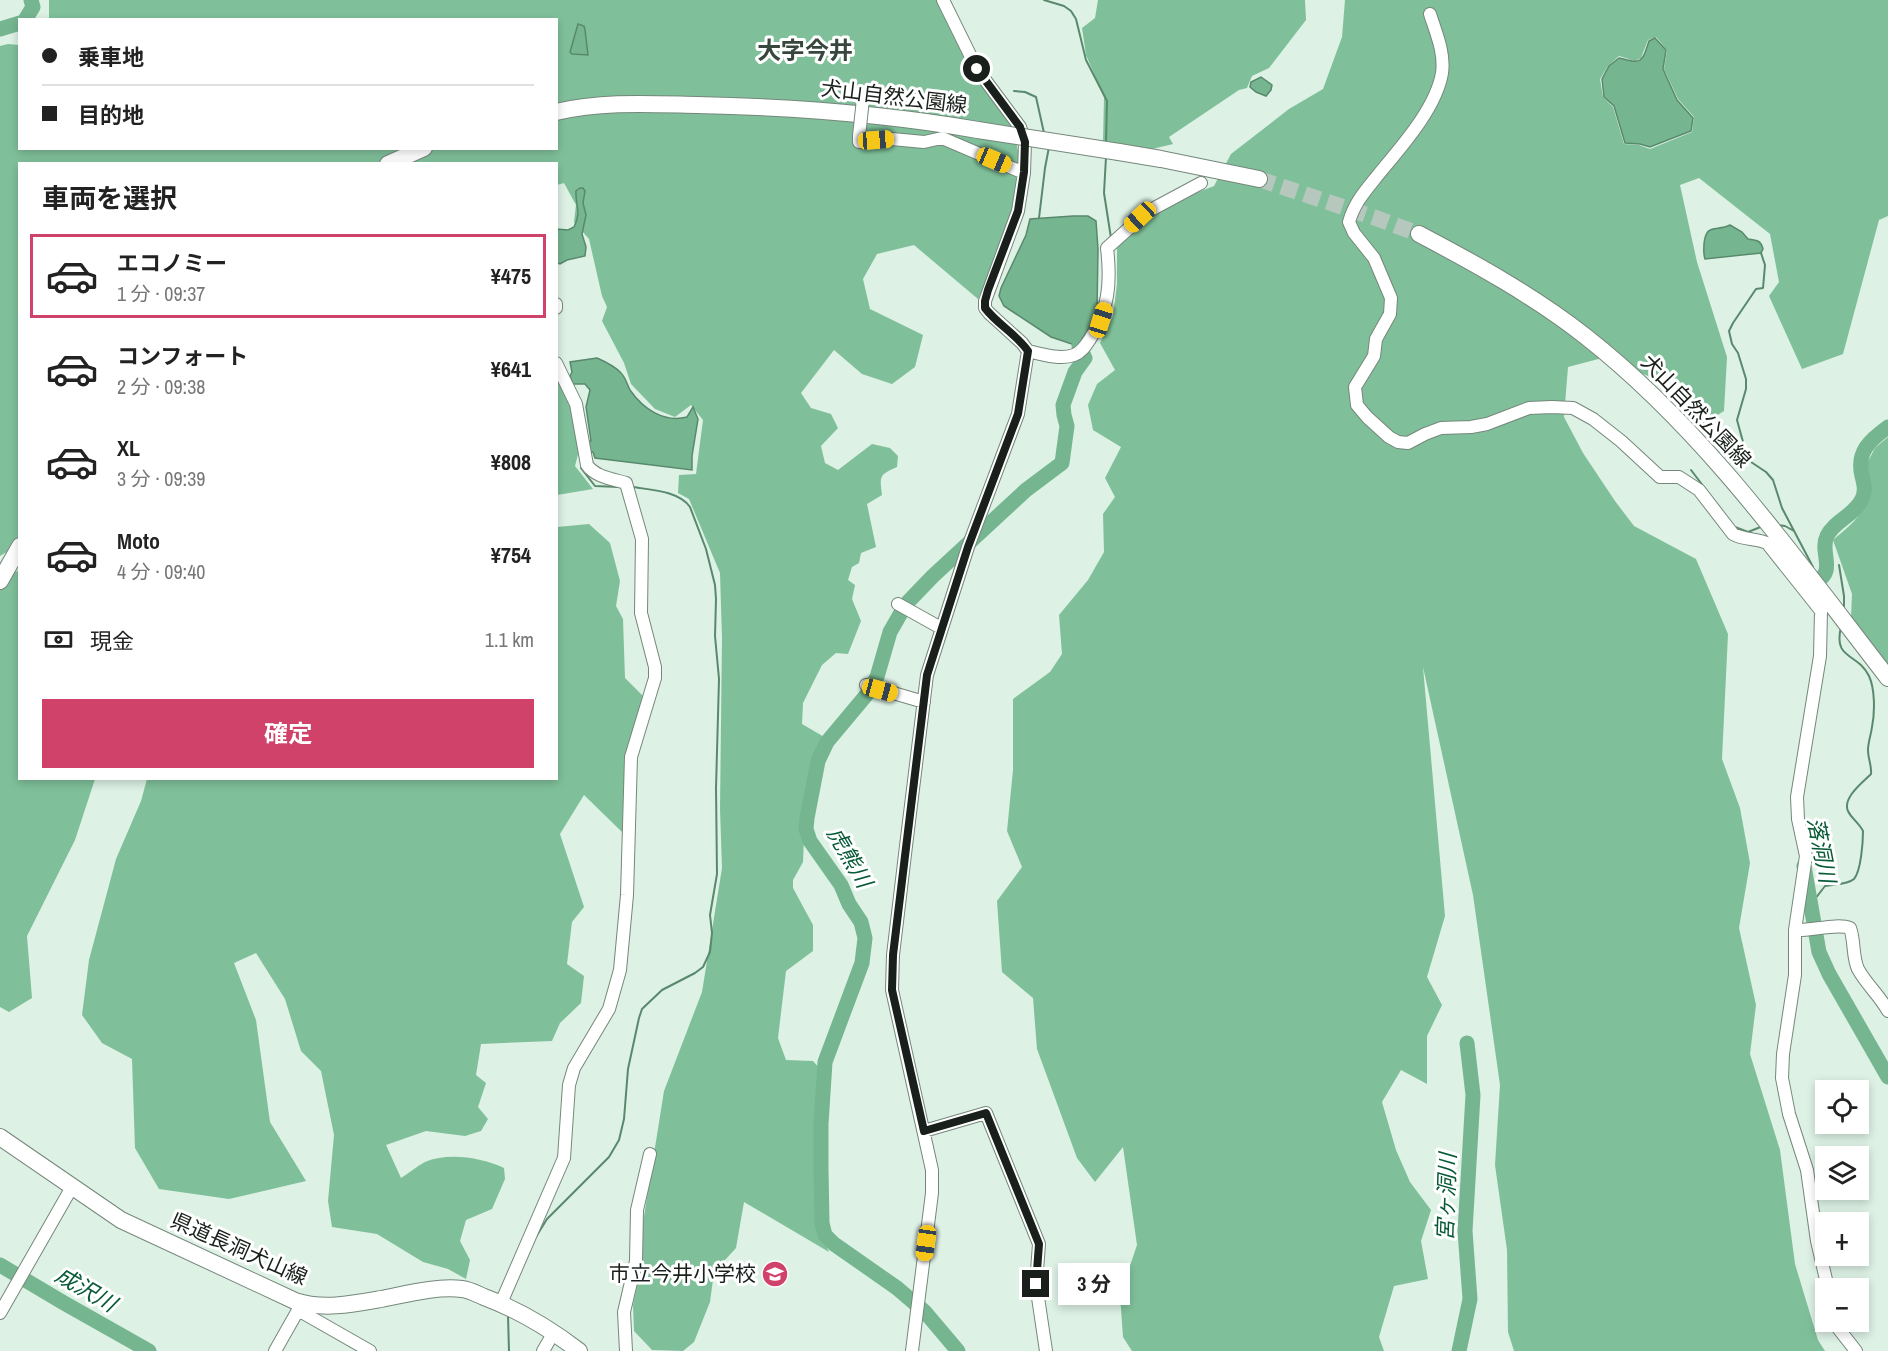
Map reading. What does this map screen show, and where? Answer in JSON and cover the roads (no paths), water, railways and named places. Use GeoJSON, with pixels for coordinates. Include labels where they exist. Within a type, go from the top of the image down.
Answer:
{"type":"FeatureCollection","features":[{"type":"Feature","properties":{"kind":"main road","name":"犬山自然公園線"},"geometry":{"type":"LineString","coordinates":[[558,112],[603,105],[645,104],[768,106],[855,114],[949,125],[1119,152],[1258,179]]}},
{"type":"Feature","properties":{"kind":"main road"},"geometry":{"type":"LineString","coordinates":[[392,162],[420,150]]}},
{"type":"Feature","properties":{"kind":"main road","name":"犬山自然公園線"},"geometry":{"type":"LineString","coordinates":[[1419,234],[1550,310],[1586,336],[1659,401],[1750,501],[1888,678]]}},
{"type":"Feature","properties":{"kind":"main road"},"geometry":{"type":"LineString","coordinates":[[0,581],[18,550]]}},
{"type":"Feature","properties":{"kind":"main road","name":"県道長洞犬山線"},"geometry":{"type":"LineString","coordinates":[[0,1137],[121,1220],[300,1307],[338,1305],[413,1293],[460,1289],[507,1305],[554,1332],[579,1351]]}},
{"type":"Feature","properties":{"kind":"street"},"geometry":{"type":"LineString","coordinates":[[942,0],[977,69],[1020,127],[1025,142],[1024,172],[1018,211],[985,301],[985,308],[1028,351],[1062,357],[1080,351],[1101,320],[1108,298],[1110,279],[1107,248],[1147,212],[1201,183]]}},
{"type":"Feature","properties":{"kind":"street"},"geometry":{"type":"LineString","coordinates":[[1430,14],[1442,57],[1442,72],[1437,90],[1420,121],[1355,203],[1349,222],[1354,233],[1374,258],[1391,298],[1390,314],[1376,339],[1374,356],[1355,387],[1357,405],[1389,437],[1398,442],[1408,443],[1441,428],[1487,424],[1529,408],[1573,408],[1593,419],[1621,441],[1660,477],[1680,477],[1699,490],[1733,534],[1740,538],[1756,538],[1767,543],[1821,611],[1820,656],[1797,797],[1798,819],[1806,856],[1795,930],[1795,975],[1783,1054],[1782,1078],[1789,1114],[1807,1170],[1817,1241],[1826,1278]]}},
{"type":"Feature","properties":{"kind":"street"},"geometry":{"type":"LineString","coordinates":[[863,99],[859,142],[892,139],[924,142],[942,138],[1024,172]]}},
{"type":"Feature","properties":{"kind":"street"},"geometry":{"type":"LineString","coordinates":[[912,1351],[932,1193],[932,1170],[892,990],[893,955],[927,675],[969,543],[1018,414],[1028,351]]}},
{"type":"Feature","properties":{"kind":"street"},"geometry":{"type":"LineString","coordinates":[[507,1305],[564,1158],[569,1085],[574,1068],[609,1009],[620,970],[627,895],[631,757],[655,678],[655,667],[641,613],[642,539],[626,483],[597,474],[587,465],[576,404],[558,367]]}},
{"type":"Feature","properties":{"kind":"street"},"geometry":{"type":"LineString","coordinates":[[904,607],[941,628]]}},
{"type":"Feature","properties":{"kind":"street"},"geometry":{"type":"LineString","coordinates":[[866,685],[924,702]]}},
{"type":"Feature","properties":{"kind":"street"},"geometry":{"type":"LineString","coordinates":[[1795,930],[1844,926],[1850,928],[1858,969],[1888,1011]]}},
{"type":"Feature","properties":{"kind":"street"},"geometry":{"type":"LineString","coordinates":[[924,1131],[986,1113],[1039,1244],[1036,1284],[1046,1351]]}},
{"type":"Feature","properties":{"kind":"street"},"geometry":{"type":"LineString","coordinates":[[626,1351],[624,1312],[636,1261],[637,1210],[650,1154]]}},
{"type":"Feature","properties":{"kind":"street"},"geometry":{"type":"LineString","coordinates":[[0,1313],[72,1187]]}},
{"type":"Feature","properties":{"kind":"street"},"geometry":{"type":"LineString","coordinates":[[275,1351],[300,1307],[370,1351]]}},
{"type":"Feature","properties":{"kind":"street"},"geometry":{"type":"LineString","coordinates":[[543,1351],[554,1332]]}},
{"type":"Feature","properties":{"kind":"street"},"geometry":{"type":"LineString","coordinates":[[1841,1332],[1856,1351]]}},
{"type":"Feature","properties":{"kind":"waterway"},"geometry":{"type":"LineString","coordinates":[[26,18],[33,7],[31,0]]}},
{"type":"Feature","properties":{"kind":"waterway"},"geometry":{"type":"LineString","coordinates":[[1044,0],[1064,6],[1076,19],[1086,60],[1107,101],[1106,142]]}},
{"type":"Feature","properties":{"kind":"waterway"},"geometry":{"type":"LineString","coordinates":[[0,29],[18,24]]}},
{"type":"Feature","properties":{"kind":"waterway"},"geometry":{"type":"LineString","coordinates":[[1014,91],[1025,92],[1036,97],[1044,133]]}},
{"type":"Feature","properties":{"kind":"waterway"},"geometry":{"type":"LineString","coordinates":[[1039,218],[1049,147]]}},
{"type":"Feature","properties":{"kind":"waterway"},"geometry":{"type":"LineString","coordinates":[[1106,157],[1104,193],[1111,238]]}},
{"type":"Feature","properties":{"kind":"waterway"},"geometry":{"type":"LineString","coordinates":[[1761,253],[1765,265],[1763,288],[1756,289],[1729,331],[1746,379],[1746,389],[1737,420],[1748,460],[1766,472],[1773,480],[1782,508],[1813,567]]}},
{"type":"Feature","properties":{"kind":"waterway","name":"虎熊川"},"geometry":{"type":"LineString","coordinates":[[958,1351],[925,1312],[897,1288],[834,1244],[825,1235],[822,1223],[821,1169],[825,1062],[862,963],[865,938],[861,922],[849,904],[841,885],[810,841],[806,829],[807,818],[818,761],[827,742],[868,693],[877,677],[890,632],[906,604],[1026,490],[1062,463],[1067,426],[1063,405],[1075,372],[1085,358],[1079,346]]}},
{"type":"Feature","properties":{"kind":"waterway"},"geometry":{"type":"LineString","coordinates":[[1085,358],[1090,349]]}},
{"type":"Feature","properties":{"kind":"waterway","name":"落洞川"},"geometry":{"type":"LineString","coordinates":[[1816,594],[1816,582],[1822,578],[1827,567],[1825,548],[1827,536],[1834,526],[1859,505],[1864,490],[1861,468],[1863,453],[1870,442],[1888,427]]}},
{"type":"Feature","properties":{"kind":"waterway"},"geometry":{"type":"LineString","coordinates":[[581,468],[595,486],[619,487]]}},
{"type":"Feature","properties":{"kind":"waterway"},"geometry":{"type":"LineString","coordinates":[[1691,470],[1707,491]]}},
{"type":"Feature","properties":{"kind":"waterway"},"geometry":{"type":"LineString","coordinates":[[534,1240],[547,1219],[609,1157],[619,1140],[624,1119],[628,1069],[642,1009],[662,990],[703,967],[710,952],[712,933],[710,915],[717,874],[716,788],[719,679],[715,636],[715,585],[706,549],[690,507],[672,494],[633,487]]}},
{"type":"Feature","properties":{"kind":"waterway"},"geometry":{"type":"LineString","coordinates":[[1777,525],[1794,531]]}},
{"type":"Feature","properties":{"kind":"waterway"},"geometry":{"type":"LineString","coordinates":[[1735,527],[1748,532],[1763,526]]}},
{"type":"Feature","properties":{"kind":"waterway"},"geometry":{"type":"LineString","coordinates":[[1839,565],[1844,610]]}},
{"type":"Feature","properties":{"kind":"waterway"},"geometry":{"type":"LineString","coordinates":[[1813,917],[1815,899],[1825,886],[1848,882],[1856,875],[1861,856],[1863,831],[1849,814],[1847,806],[1854,791],[1871,774],[1868,750],[1874,715],[1872,687],[1864,668],[1843,651],[1839,638],[1841,627]]}},
{"type":"Feature","properties":{"kind":"waterway","name":"落洞川"},"geometry":{"type":"LineString","coordinates":[[1804,866],[1819,952],[1829,974],[1888,1077]]}},
{"type":"Feature","properties":{"kind":"waterway","name":"宮ヶ洞川"},"geometry":{"type":"LineString","coordinates":[[1459,1351],[1470,1299],[1465,1231],[1473,1095],[1467,1043]]}},
{"type":"Feature","properties":{"kind":"waterway","name":"成沢川"},"geometry":{"type":"LineString","coordinates":[[0,1265],[149,1351]]}},
{"type":"Feature","properties":{"kind":"waterway"},"geometry":{"type":"LineString","coordinates":[[508,1316],[509,1351]]}},
{"type":"Feature","properties":{"kind":"tunnel"},"geometry":{"type":"LineString","coordinates":[[1259,179],[1419,234]]}},
{"type":"Feature","properties":{"kind":"place","name":"市立今井小学校"},"geometry":{"type":"Point","coordinates":[775,1274]}},
{"type":"Feature","properties":{"kind":"district","name":"大字今井"},"geometry":{"type":"Point","coordinates":[805,51]}}]}
